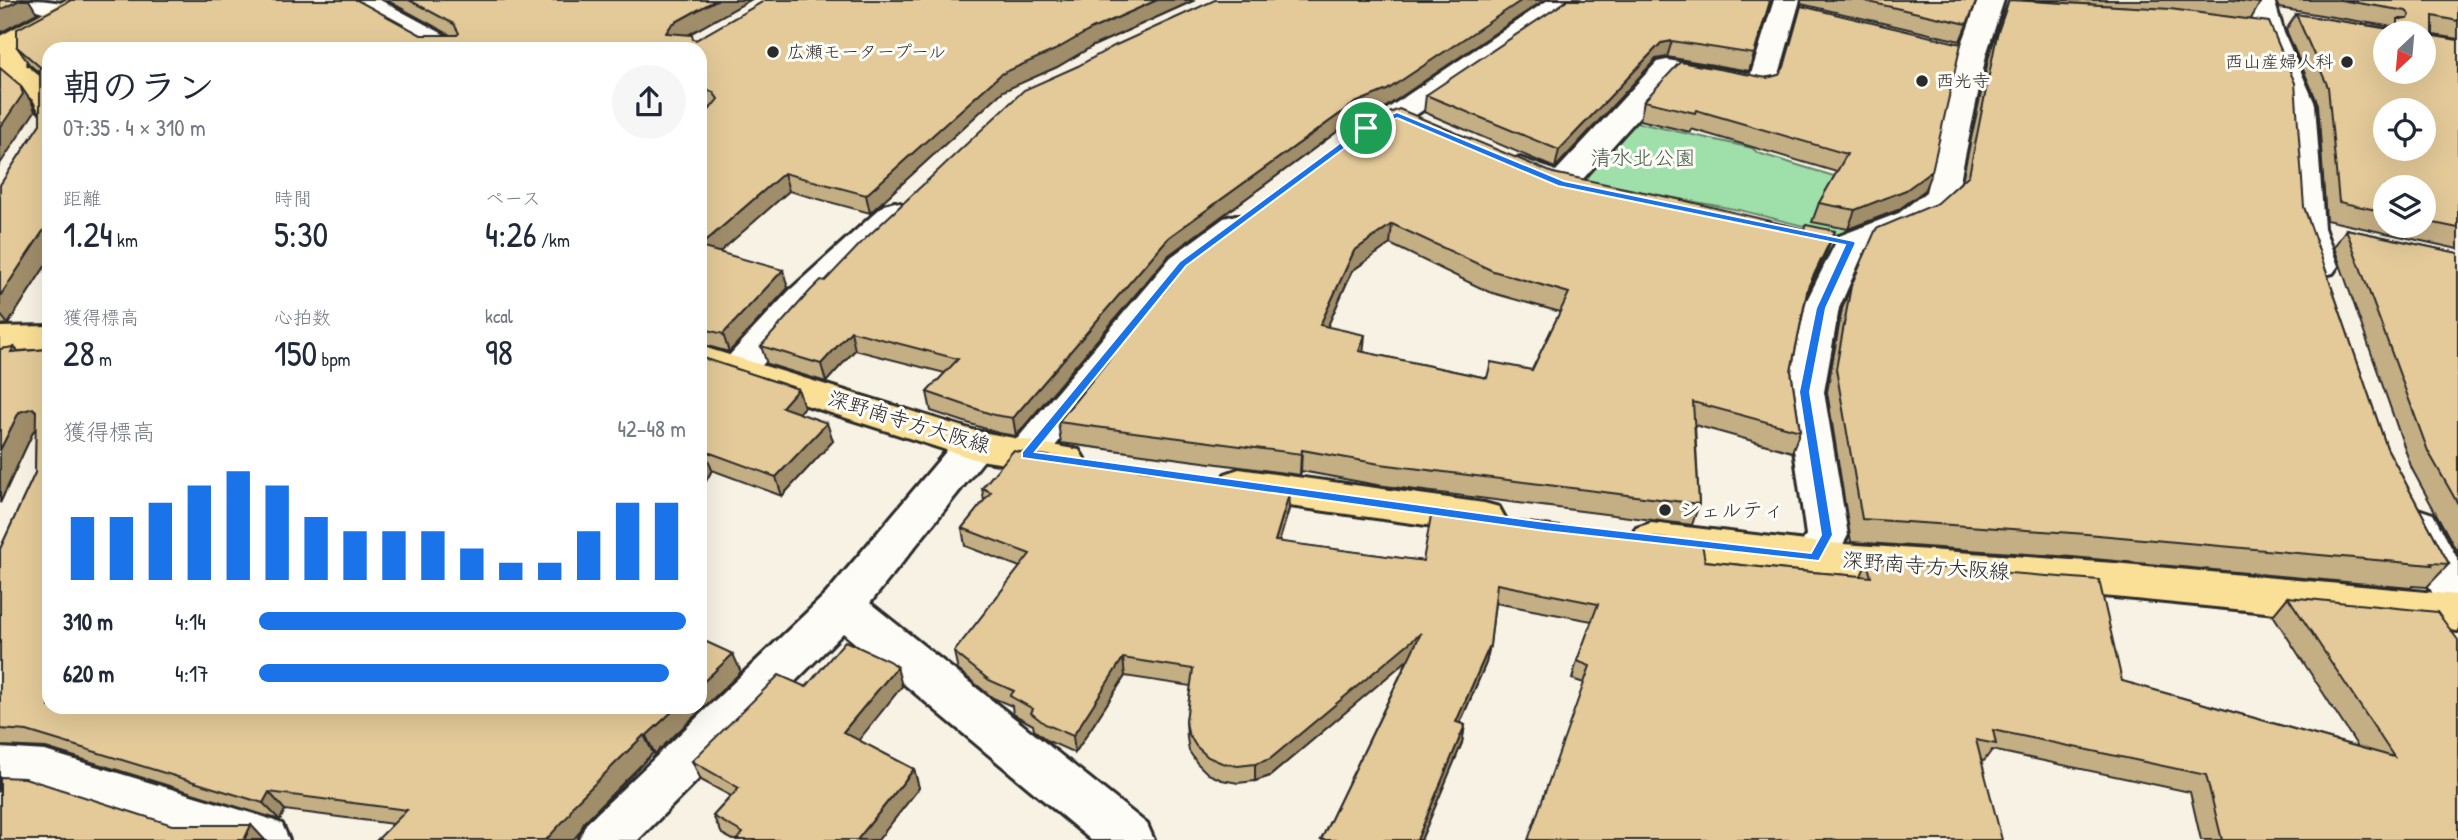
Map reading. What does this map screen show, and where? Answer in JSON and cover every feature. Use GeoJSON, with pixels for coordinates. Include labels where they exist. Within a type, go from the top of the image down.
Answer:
{"type":"FeatureCollection","features":[{"type":"Feature","properties":{"kind":"main road"},"geometry":{"type":"LineString","coordinates":[[42,93],[12,68],[5,42],[76,6]]}},
{"type":"Feature","properties":{"kind":"main road"},"geometry":{"type":"LineString","coordinates":[[0,339],[42,338]]}},
{"type":"Feature","properties":{"kind":"main road","name":"深野南寺方大阪線"},"geometry":{"type":"LineString","coordinates":[[719,363],[974,444],[1026,455],[1105,466]]}},
{"type":"Feature","properties":{"kind":"main road"},"geometry":{"type":"LineString","coordinates":[[1197,478],[1518,523]]}},
{"type":"Feature","properties":{"kind":"main road","name":"深野南寺方大阪線"},"geometry":{"type":"LineString","coordinates":[[1613,534],[1815,558],[2114,580],[2458,612]]}},
{"type":"Feature","properties":{"kind":"street"},"geometry":{"type":"LineString","coordinates":[[33,0],[76,6]]}},
{"type":"Feature","properties":{"kind":"street"},"geometry":{"type":"LineString","coordinates":[[359,0],[437,42]]}},
{"type":"Feature","properties":{"kind":"street"},"geometry":{"type":"LineString","coordinates":[[1333,153],[1370,126],[1410,120],[1566,0]]}},
{"type":"Feature","properties":{"kind":"street"},"geometry":{"type":"LineString","coordinates":[[1815,558],[1827,535],[1805,392],[1821,308],[1838,240],[1906,224],[1941,195],[1958,52],[1998,7]]}},
{"type":"Feature","properties":{"kind":"street"},"geometry":{"type":"LineString","coordinates":[[1561,184],[1667,68],[1762,85],[1786,8]]}},
{"type":"Feature","properties":{"kind":"street"},"geometry":{"type":"LineString","coordinates":[[2266,20],[2301,104],[2308,229],[2330,292]]}},
{"type":"Feature","properties":{"kind":"street"},"geometry":{"type":"LineString","coordinates":[[1498,157],[1561,184],[1601,192]]}},
{"type":"Feature","properties":{"kind":"street"},"geometry":{"type":"LineString","coordinates":[[719,363],[801,299],[914,195]]}},
{"type":"Feature","properties":{"kind":"street"},"geometry":{"type":"LineString","coordinates":[[1026,455],[1183,264],[1256,210]]}},
{"type":"Feature","properties":{"kind":"street"},"geometry":{"type":"LineString","coordinates":[[2308,229],[2349,237]]}},
{"type":"Feature","properties":{"kind":"street"},"geometry":{"type":"LineString","coordinates":[[604,840],[842,606],[974,444]]}},
{"type":"Feature","properties":{"kind":"street"},"geometry":{"type":"LineString","coordinates":[[2402,494],[2458,601]]}},
{"type":"Feature","properties":{"kind":"street"},"geometry":{"type":"LineString","coordinates":[[842,606],[1129,840]]}},
{"type":"Feature","properties":{"kind":"street"},"geometry":{"type":"LineString","coordinates":[[0,769],[45,772],[264,840]]}},
{"type":"Feature","properties":{"kind":"green space","name":"清水北公園"},"geometry":{"type":"Polygon","coordinates":[[[1630,121],[1752,148],[1758,153],[1916,201],[1900,216],[1840,235],[1739,210],[1589,182],[1583,176],[1630,121]]]}},
{"type":"Feature","properties":{"kind":"building"},"geometry":{"type":"Polygon","coordinates":[[[0,0],[20,0],[0,10],[0,0]]]}},
{"type":"Feature","properties":{"kind":"building"},"geometry":{"type":"Polygon","coordinates":[[[71,0],[357,0],[421,35],[457,35],[459,33],[454,24],[409,0],[716,0],[672,24],[666,33],[692,35],[696,40],[766,0],[1157,0],[1001,74],[866,195],[784,173],[707,240],[707,113],[718,99],[713,92],[707,91],[707,42],[42,42],[42,233],[0,296],[0,185],[40,124],[40,67],[17,47],[17,29],[71,0]]]}},
{"type":"Feature","properties":{"kind":"building"},"geometry":{"type":"Polygon","coordinates":[[[1215,0],[1522,0],[1387,90],[1355,103],[1169,237],[1013,418],[994,415],[927,392],[958,359],[851,331],[821,364],[761,346],[821,280],[825,281],[865,239],[1024,90],[1215,0]]]}},
{"type":"Feature","properties":{"kind":"building"},"geometry":{"type":"Polygon","coordinates":[[[1568,0],[1770,1],[1754,54],[1672,41],[1661,43],[1559,150],[1426,95],[1568,0]]]}},
{"type":"Feature","properties":{"kind":"building"},"geometry":{"type":"Polygon","coordinates":[[[1860,0],[1977,0],[1967,24],[1860,0]]]}},
{"type":"Feature","properties":{"kind":"building"},"geometry":{"type":"Polygon","coordinates":[[[2009,0],[2170,9],[2269,22],[2295,83],[2304,207],[2387,448],[2449,564],[2431,563],[2432,565],[2087,534],[1862,519],[1836,369],[1851,286],[1876,229],[1938,203],[1969,175],[1997,35],[2009,0]]]}},
{"type":"Feature","properties":{"kind":"building"},"geometry":{"type":"Polygon","coordinates":[[[2232,0],[2259,0],[2260,3],[2232,0]]]}},
{"type":"Feature","properties":{"kind":"building"},"geometry":{"type":"Polygon","coordinates":[[[2340,0],[2458,0],[2458,21],[2433,16],[2433,21],[2398,21],[2408,19],[2410,15],[2406,11],[2340,0]]]}},
{"type":"Feature","properties":{"kind":"building"},"geometry":{"type":"Polygon","coordinates":[[[1801,6],[1961,44],[1932,171],[1906,190],[1855,210],[1819,203],[1847,154],[1696,110],[1695,113],[1644,101],[1680,62],[1767,78],[1779,75],[1784,67],[1801,6]]]}},
{"type":"Feature","properties":{"kind":"building"},"geometry":{"type":"Polygon","coordinates":[[[2296,14],[2373,26],[2373,84],[2436,84],[2436,36],[2458,40],[2458,228],[2436,223],[2436,175],[2373,175],[2373,209],[2339,202],[2328,87],[2296,14]]]}},
{"type":"Feature","properties":{"kind":"building"},"geometry":{"type":"Polygon","coordinates":[[[0,68],[20,85],[23,94],[0,128],[0,68]]]}},
{"type":"Feature","properties":{"kind":"building"},"geometry":{"type":"Polygon","coordinates":[[[1399,109],[1553,173],[1804,229],[1806,225],[1835,231],[1808,287],[1791,371],[1800,431],[1693,402],[1699,504],[1380,464],[1302,450],[1301,454],[1058,422],[1196,252],[1380,117],[1399,109]],[[1392,224],[1354,251],[1320,325],[1365,335],[1359,351],[1487,378],[1491,362],[1532,370],[1569,293],[1493,271],[1392,224]]]}},
{"type":"Feature","properties":{"kind":"building"},"geometry":{"type":"Polygon","coordinates":[[[2346,229],[2373,235],[2373,238],[2388,238],[2458,253],[2458,504],[2428,451],[2346,229]]]}},
{"type":"Feature","properties":{"kind":"building"},"geometry":{"type":"Polygon","coordinates":[[[707,249],[783,270],[723,334],[707,330],[707,249]]]}},
{"type":"Feature","properties":{"kind":"building"},"geometry":{"type":"Polygon","coordinates":[[[14,347],[11,352],[42,350],[42,714],[670,714],[644,735],[573,805],[569,815],[546,840],[377,840],[407,810],[269,792],[263,803],[27,731],[0,729],[0,549],[35,473],[36,411],[33,408],[19,412],[0,450],[0,349],[14,347]]]}},
{"type":"Feature","properties":{"kind":"building"},"geometry":{"type":"Polygon","coordinates":[[[707,359],[798,389],[782,407],[827,423],[776,477],[707,452],[707,359]]]}},
{"type":"Feature","properties":{"kind":"building"},"geometry":{"type":"Polygon","coordinates":[[[1013,451],[1290,491],[1275,541],[1423,561],[1432,510],[1702,544],[1705,561],[1787,570],[1871,577],[1867,562],[2099,580],[2122,681],[2394,757],[2288,597],[2437,612],[2458,640],[2458,840],[2222,840],[2206,775],[1993,730],[1996,744],[1976,740],[2002,840],[1528,840],[1590,666],[1577,661],[1598,604],[1497,584],[1490,645],[1456,722],[1465,725],[1417,840],[1321,840],[1421,633],[1270,759],[1255,764],[1238,766],[1222,763],[1208,757],[1196,746],[1188,733],[1186,721],[1193,669],[1123,658],[1073,736],[1045,724],[1031,713],[1033,709],[1010,696],[1014,691],[989,680],[954,652],[1030,554],[962,528],[991,492],[982,488],[1013,451]]]}},
{"type":"Feature","properties":{"kind":"building"},"geometry":{"type":"Polygon","coordinates":[[[845,641],[897,667],[843,732],[914,769],[857,840],[737,840],[743,833],[713,816],[739,788],[692,761],[779,675],[806,687],[845,641]]]}},
{"type":"Feature","properties":{"kind":"building"},"geometry":{"type":"Polygon","coordinates":[[[707,642],[733,654],[707,678],[707,642]]]}},
{"type":"Feature","properties":{"kind":"building"},"geometry":{"type":"Polygon","coordinates":[[[0,777],[25,778],[172,825],[251,825],[244,840],[0,840],[0,777]]]}},
{"type":"Feature","properties":{"kind":"place","name":"広瀬モータープール"},"geometry":{"type":"Point","coordinates":[773,52]}},
{"type":"Feature","properties":{"kind":"place","name":"西山産婦人科"},"geometry":{"type":"Point","coordinates":[2347,62]}},
{"type":"Feature","properties":{"kind":"place","name":"西光寺"},"geometry":{"type":"Point","coordinates":[1922,81]}},
{"type":"Feature","properties":{"kind":"place","name":"シェルティ"},"geometry":{"type":"Point","coordinates":[1665,510]}},
{"type":"Feature","properties":{"kind":"route"},"geometry":{"type":"LineString","coordinates":[[1397,115],[1561,184],[1851,243],[1821,308],[1805,392],[1827,535],[1815,558],[1545,526],[1026,455],[1183,264],[1366,128],[1397,115]]}}]}
